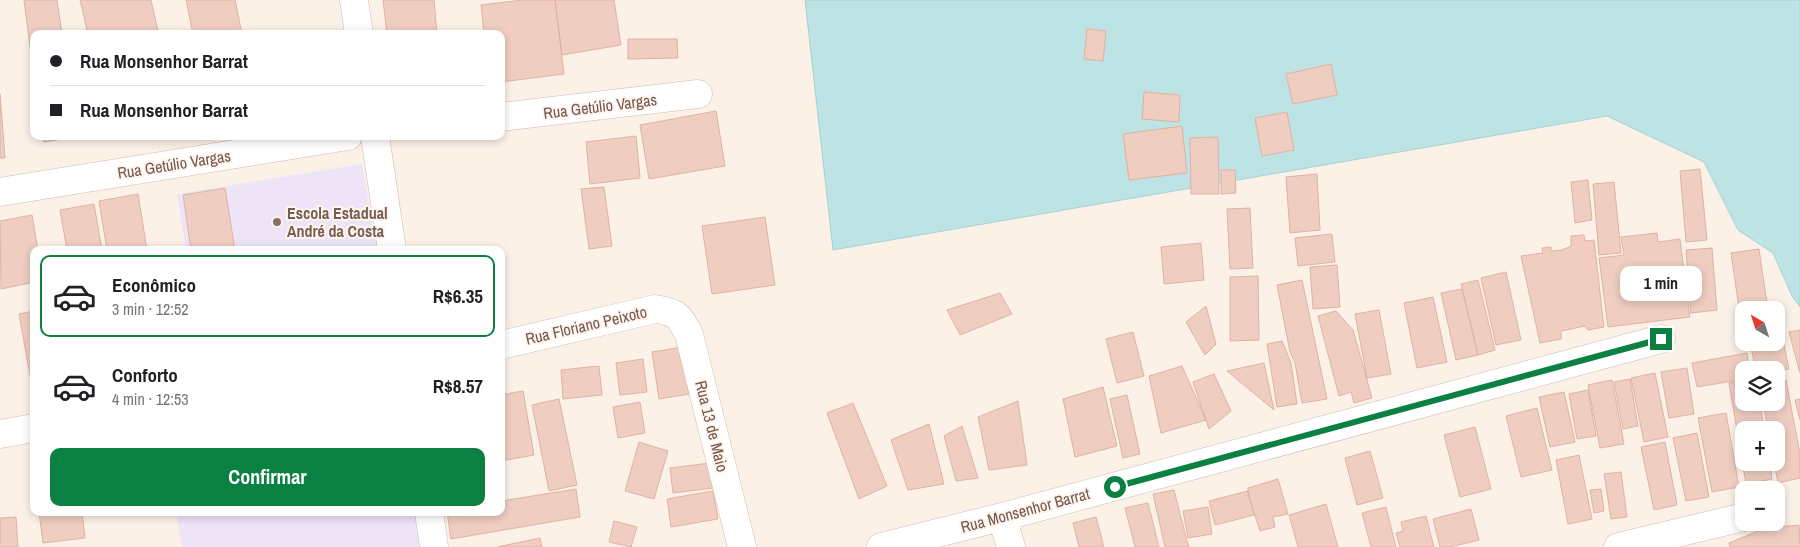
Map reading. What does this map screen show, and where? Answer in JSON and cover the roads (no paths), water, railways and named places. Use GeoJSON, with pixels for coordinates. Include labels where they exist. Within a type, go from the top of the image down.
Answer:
{"type":"FeatureCollection","features":[{"type":"Feature","properties":{"kind":"street"},"geometry":{"type":"LineString","coordinates":[[354,0],[358,30]]}},
{"type":"Feature","properties":{"kind":"street","name":"Rua Getúlio Vargas"},"geometry":{"type":"LineString","coordinates":[[505,117],[698,94]]}},
{"type":"Feature","properties":{"kind":"street","name":"Rua Getúlio Vargas"},"geometry":{"type":"LineString","coordinates":[[0,192],[323,140]]}},
{"type":"Feature","properties":{"kind":"street"},"geometry":{"type":"LineString","coordinates":[[376,140],[391,246]]}},
{"type":"Feature","properties":{"kind":"street","name":"Rua Floriano Peixoto"},"geometry":{"type":"LineString","coordinates":[[505,344],[655,309],[671,311]]}},
{"type":"Feature","properties":{"kind":"street","name":"Rua 13 de Maio"},"geometry":{"type":"LineString","coordinates":[[671,311],[681,320],[689,334],[742,547]]}},
{"type":"Feature","properties":{"kind":"street","name":"Rua Monsenhor Barrat"},"geometry":{"type":"LineString","coordinates":[[881,547],[1002,517],[1661,339]]}},
{"type":"Feature","properties":{"kind":"street"},"geometry":{"type":"LineString","coordinates":[[0,434],[30,429]]}},
{"type":"Feature","properties":{"kind":"street"},"geometry":{"type":"LineString","coordinates":[[430,516],[434,547]]}},
{"type":"Feature","properties":{"kind":"street"},"geometry":{"type":"LineString","coordinates":[[1002,517],[1011,547]]}},
{"type":"Feature","properties":{"kind":"street"},"geometry":{"type":"LineString","coordinates":[[1618,547],[1735,519]]}},
{"type":"Feature","properties":{"kind":"water"},"geometry":{"type":"Polygon","coordinates":[[[805,0],[1800,0],[1800,307],[1792,296],[1773,253],[1738,230],[1704,162],[1607,116],[833,250],[805,0]]]}},
{"type":"Feature","properties":{"kind":"place","name":"Escola Estadual André da Costa"},"geometry":{"type":"Point","coordinates":[277,222]}}]}
